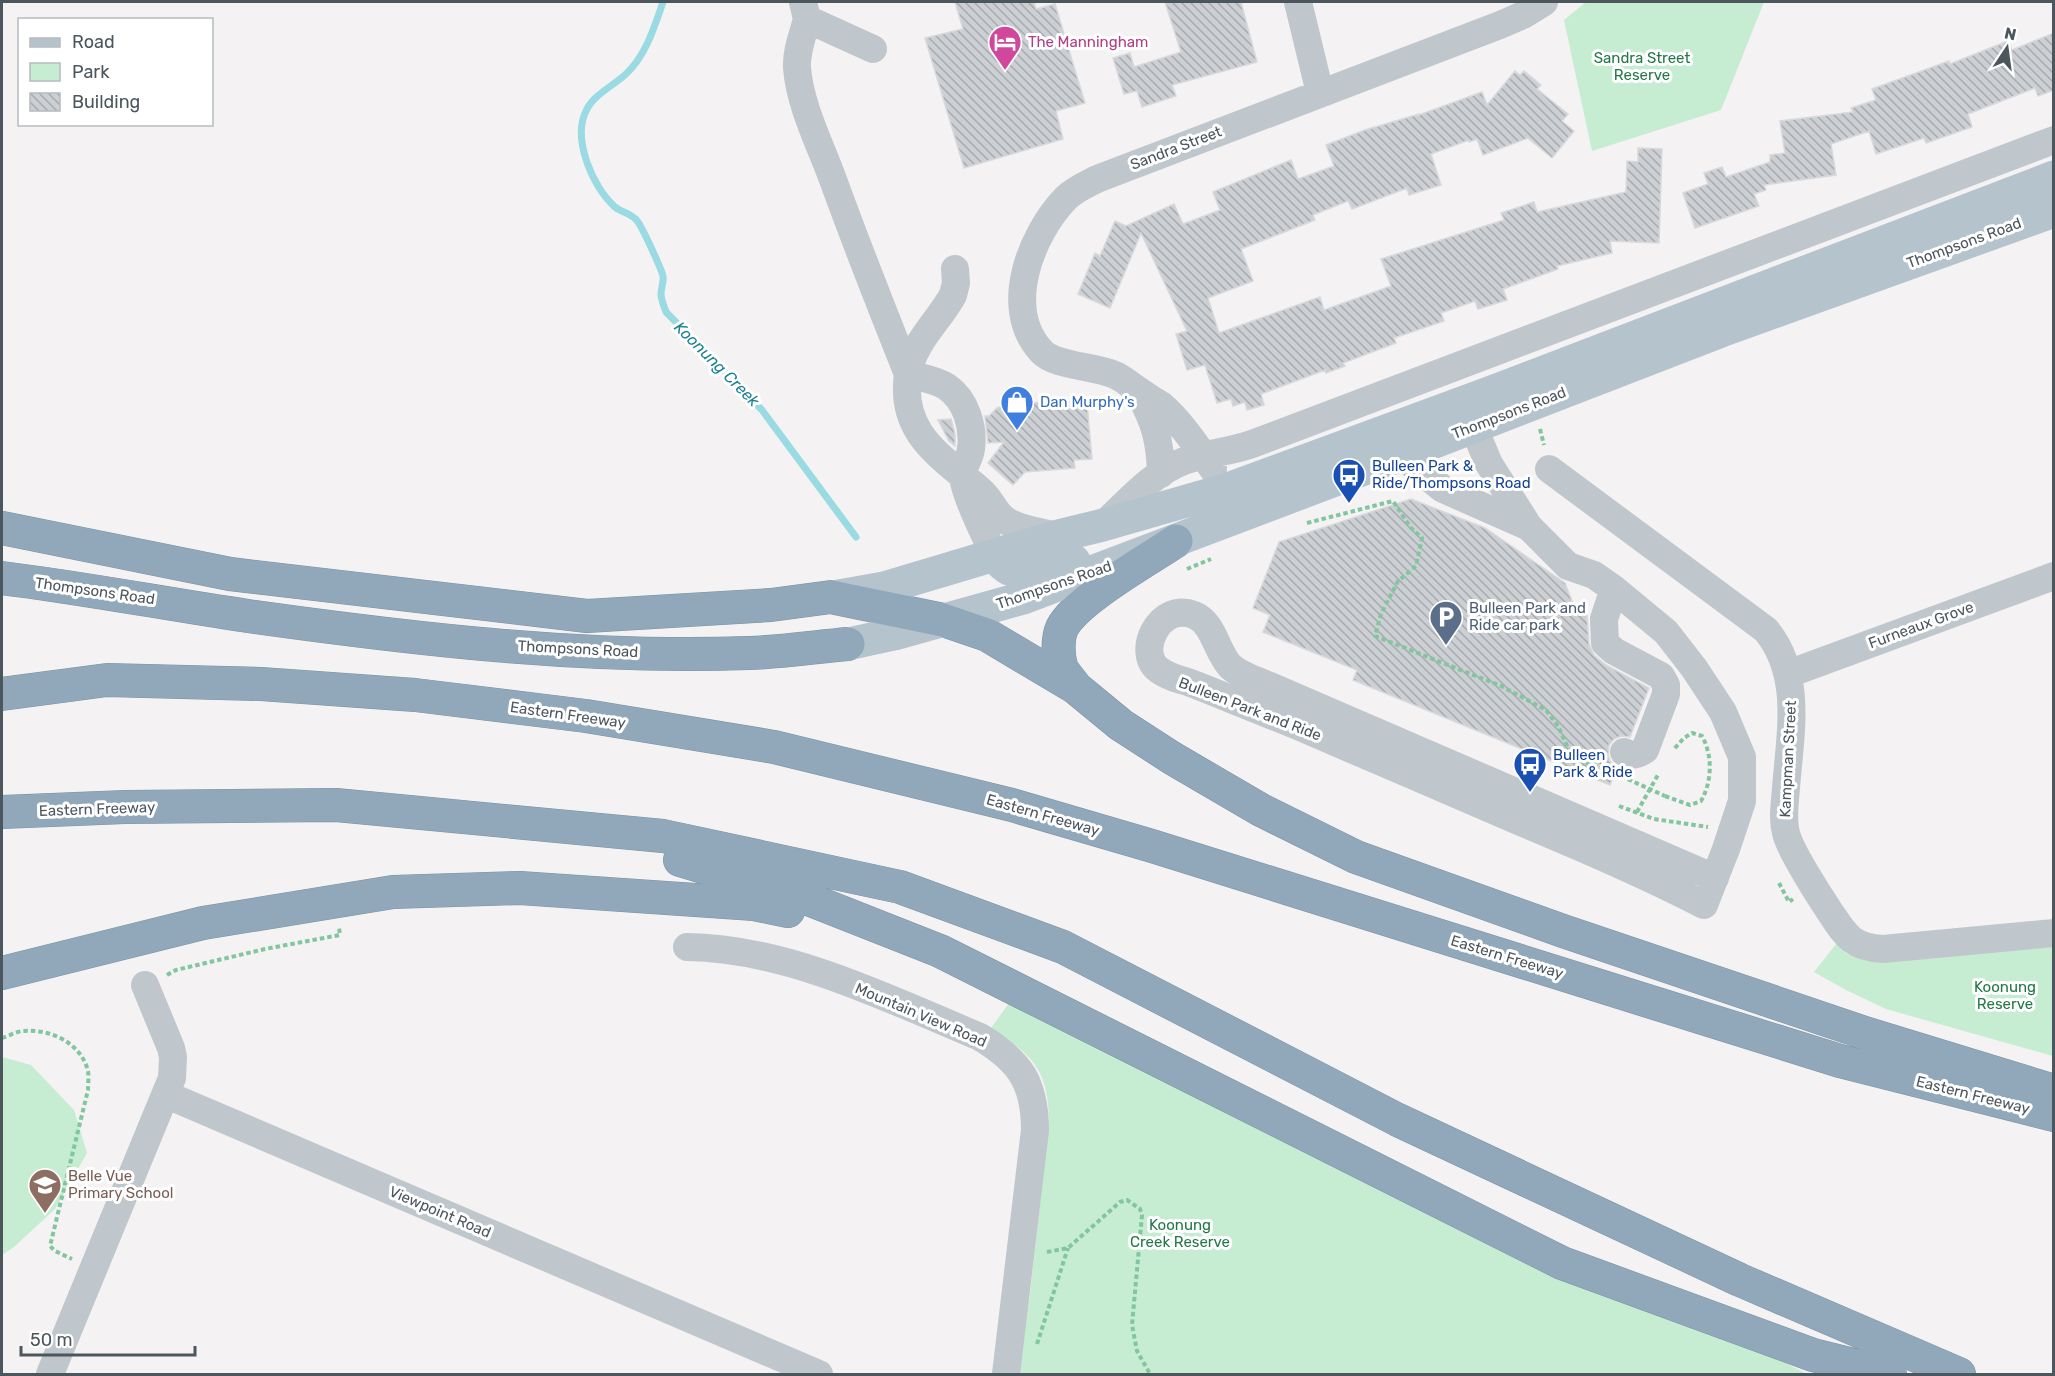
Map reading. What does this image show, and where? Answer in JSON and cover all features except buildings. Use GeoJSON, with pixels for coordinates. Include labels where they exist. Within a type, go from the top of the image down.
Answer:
{"type":"FeatureCollection","features":[{"type":"Feature","properties":{"kind":"highway","name":"Thompsons Road"},"geometry":{"type":"LineString","coordinates":[[2,528],[230,574],[587,616],[771,604],[831,597]]}},
{"type":"Feature","properties":{"kind":"highway"},"geometry":{"type":"LineString","coordinates":[[1076,688],[1062,669],[1058,648],[1062,629],[1074,613],[1092,597],[1178,556]]}},
{"type":"Feature","properties":{"kind":"highway","name":"Thompsons Road"},"geometry":{"type":"LineString","coordinates":[[2,578],[327,626],[460,642],[559,650],[672,654],[750,653],[848,644]]}},
{"type":"Feature","properties":{"kind":"highway"},"geometry":{"type":"LineString","coordinates":[[831,597],[943,620],[987,635],[1076,688],[1121,725],[1172,758],[1261,810],[1356,857],[1574,935],[1868,1034],[2054,1091]]}},
{"type":"Feature","properties":{"kind":"highway","name":"Eastern Freeway"},"geometry":{"type":"LineString","coordinates":[[2,694],[107,680],[261,684],[415,695],[563,713],[774,747],[1012,805],[1840,1060],[2054,1115]]}},
{"type":"Feature","properties":{"kind":"highway","name":"Eastern Freeway"},"geometry":{"type":"LineString","coordinates":[[336,806],[527,828],[660,854],[803,897],[929,947],[1562,1263],[1813,1355],[1890,1374]]}},
{"type":"Feature","properties":{"kind":"highway","name":"Eastern Freeway"},"geometry":{"type":"LineString","coordinates":[[2,812],[125,807],[336,806],[663,836],[900,887],[1064,947],[1408,1125],[1740,1280],[1959,1374]]}},
{"type":"Feature","properties":{"kind":"highway"},"geometry":{"type":"LineString","coordinates":[[2,974],[203,923],[393,892],[520,888],[754,904],[898,934],[929,947]]}},
{"type":"Feature","properties":{"kind":"highway"},"geometry":{"type":"LineString","coordinates":[[2,995],[203,923]]}},
{"type":"Feature","properties":{"kind":"main road","name":"Thompsons Road"},"geometry":{"type":"LineString","coordinates":[[831,597],[884,588],[1228,489],[1469,414],[2054,177]]}},
{"type":"Feature","properties":{"kind":"main road","name":"Thompsons Road"},"geometry":{"type":"LineString","coordinates":[[848,644],[894,634],[1178,556],[1401,455],[1469,414],[1534,402],[1720,331],[2054,211]]}},
{"type":"Feature","properties":{"kind":"main road"},"geometry":{"type":"LineString","coordinates":[[994,556],[1009,569],[1018,572],[1178,556]]}},
{"type":"Feature","properties":{"kind":"street"},"geometry":{"type":"LineString","coordinates":[[1298,2],[1320,93]]}},
{"type":"Feature","properties":{"kind":"street","name":"Sandra Street"},"geometry":{"type":"LineString","coordinates":[[1228,489],[1178,422],[1160,405],[1128,382],[1104,371],[1053,360],[1036,345],[1023,311],[1022,296],[1029,258],[1052,215],[1068,197],[1097,179],[1500,25],[1544,2]]}},
{"type":"Feature","properties":{"kind":"street"},"geometry":{"type":"LineString","coordinates":[[873,49],[805,10],[797,65],[799,84],[856,242],[908,374],[949,388],[963,406],[972,431],[971,451],[962,476],[994,556]]}},
{"type":"Feature","properties":{"kind":"street","name":"Thompsons Road"},"geometry":{"type":"LineString","coordinates":[[1103,525],[1161,474],[1182,462],[1252,444],[2054,140]]}},
{"type":"Feature","properties":{"kind":"street"},"geometry":{"type":"LineString","coordinates":[[955,270],[956,283],[953,294],[914,352],[908,374],[910,415],[925,442],[984,494],[1006,520],[1022,527],[1059,536]]}},
{"type":"Feature","properties":{"kind":"street"},"geometry":{"type":"LineString","coordinates":[[1138,391],[1153,420],[1160,446],[1161,474]]}},
{"type":"Feature","properties":{"kind":"street"},"geometry":{"type":"LineString","coordinates":[[1469,414],[1489,464],[1529,527],[1568,566],[1594,575],[1666,632],[1694,668],[1723,712],[1742,757],[1742,801],[1715,878]]}},
{"type":"Feature","properties":{"kind":"street"},"geometry":{"type":"LineString","coordinates":[[1401,455],[1443,489],[1529,527]]}},
{"type":"Feature","properties":{"kind":"street","name":"Kampman Street"},"geometry":{"type":"LineString","coordinates":[[1549,469],[1766,630],[1780,651],[1788,674],[1792,705],[1784,816],[1786,834],[1826,905],[1843,931],[1857,945],[1869,949],[1883,949],[2054,933]]}},
{"type":"Feature","properties":{"kind":"street","name":"Furneaux Grove"},"geometry":{"type":"LineString","coordinates":[[1788,674],[2054,576]]}},
{"type":"Feature","properties":{"kind":"street"},"geometry":{"type":"LineString","coordinates":[[1614,589],[1604,619],[1605,643],[1614,651],[1661,675],[1666,685],[1666,694],[1645,750],[1638,755],[1632,755],[1622,764]]}},
{"type":"Feature","properties":{"kind":"street","name":"Bulleen Park and Ride"},"geometry":{"type":"LineString","coordinates":[[1179,613],[1195,616],[1211,631],[1218,651],[1232,668],[1270,687],[1715,878],[1704,905],[1662,883],[1601,856],[1308,731],[1189,682],[1170,678],[1155,667],[1149,648],[1153,631],[1165,618],[1179,613]]}},
{"type":"Feature","properties":{"kind":"street","name":"Mountain View Road"},"geometry":{"type":"LineString","coordinates":[[687,947],[702,947],[772,959],[844,982],[980,1037],[994,1046],[1018,1068],[1032,1096],[1035,1130],[1006,1374]]}},
{"type":"Feature","properties":{"kind":"street"},"geometry":{"type":"LineString","coordinates":[[50,1374],[167,1095],[172,1078],[173,1057],[146,985]]}},
{"type":"Feature","properties":{"kind":"street","name":"Viewpoint Road"},"geometry":{"type":"LineString","coordinates":[[167,1095],[819,1374]]}},
{"type":"Feature","properties":{"kind":"path"},"geometry":{"type":"LineString","coordinates":[[1534,402],[1549,469]]}},
{"type":"Feature","properties":{"kind":"path"},"geometry":{"type":"LineString","coordinates":[[1296,526],[1393,501],[1411,528],[1422,538],[1416,566],[1398,581],[1381,614],[1375,636],[1501,686],[1546,710],[1568,748],[1583,762],[1622,764],[1665,795],[1690,805],[1701,801],[1708,789],[1710,765],[1707,745],[1702,736],[1692,733],[1683,738],[1672,751]]}},
{"type":"Feature","properties":{"kind":"path"},"geometry":{"type":"LineString","coordinates":[[1178,556],[1214,558]]}},
{"type":"Feature","properties":{"kind":"path"},"geometry":{"type":"LineString","coordinates":[[1662,767],[1637,812],[1663,821],[1714,828]]}},
{"type":"Feature","properties":{"kind":"path"},"geometry":{"type":"LineString","coordinates":[[146,985],[176,970],[265,949],[340,935],[338,921]]}},
{"type":"Feature","properties":{"kind":"path"},"geometry":{"type":"LineString","coordinates":[[2,1038],[22,1031],[46,1032],[65,1040],[80,1054],[88,1072],[88,1090],[50,1246],[55,1251],[94,1269]]}},
{"type":"Feature","properties":{"kind":"path"},"geometry":{"type":"LineString","coordinates":[[1035,1353],[1068,1248],[1120,1202],[1127,1200],[1140,1209],[1142,1215],[1132,1325],[1137,1351],[1150,1374]]}},
{"type":"Feature","properties":{"kind":"green space","name":"Sandra Street Reserve"},"geometry":{"type":"Polygon","coordinates":[[[1586,2],[1764,2],[1721,110],[1592,151],[1564,20],[1586,2]]]}},
{"type":"Feature","properties":{"kind":"green space","name":"Koonung Reserve"},"geometry":{"type":"Polygon","coordinates":[[[1837,943],[1846,953],[1858,958],[2053,947],[2053,1056],[1886,1009],[1846,990],[1814,972],[1837,943]]]}},
{"type":"Feature","properties":{"kind":"green space","name":"Koonung Creek Reserve"},"geometry":{"type":"Polygon","coordinates":[[[1020,988],[1503,1219],[1807,1374],[1018,1374],[1030,1294],[1049,1124],[1046,1091],[1036,1067],[1018,1047],[991,1028],[1020,988]]]}},
{"type":"Feature","properties":{"kind":"green space"},"geometry":{"type":"Polygon","coordinates":[[[2,1057],[31,1065],[74,1110],[87,1153],[55,1209],[14,1247],[2,1255],[2,1057]]]}},
{"type":"Feature","properties":{"kind":"waterway","name":"Koonung Creek"},"geometry":{"type":"LineString","coordinates":[[663,2],[649,41],[633,67],[593,100],[586,111],[582,122],[583,149],[592,176],[607,199],[615,207],[636,219],[640,226],[663,276],[661,296],[666,312],[762,410],[856,537]]}},
{"type":"Feature","properties":{"kind":"place","name":"The Manningham"},"geometry":{"type":"Point","coordinates":[1005,71]}},
{"type":"Feature","properties":{"kind":"place","name":"Dan Murphy's"},"geometry":{"type":"Point","coordinates":[1017,431]}},
{"type":"Feature","properties":{"kind":"place","name":"Bulleen Park & Ride/Thompsons Road"},"geometry":{"type":"Point","coordinates":[1349,504]}},
{"type":"Feature","properties":{"kind":"place","name":"Bulleen Park and Ride car park"},"geometry":{"type":"Point","coordinates":[1446,646]}},
{"type":"Feature","properties":{"kind":"place","name":"Bulleen Park & Ride"},"geometry":{"type":"Point","coordinates":[1530,793]}},
{"type":"Feature","properties":{"kind":"place","name":"Belle Vue Primary School"},"geometry":{"type":"Point","coordinates":[45,1214]}}]}
